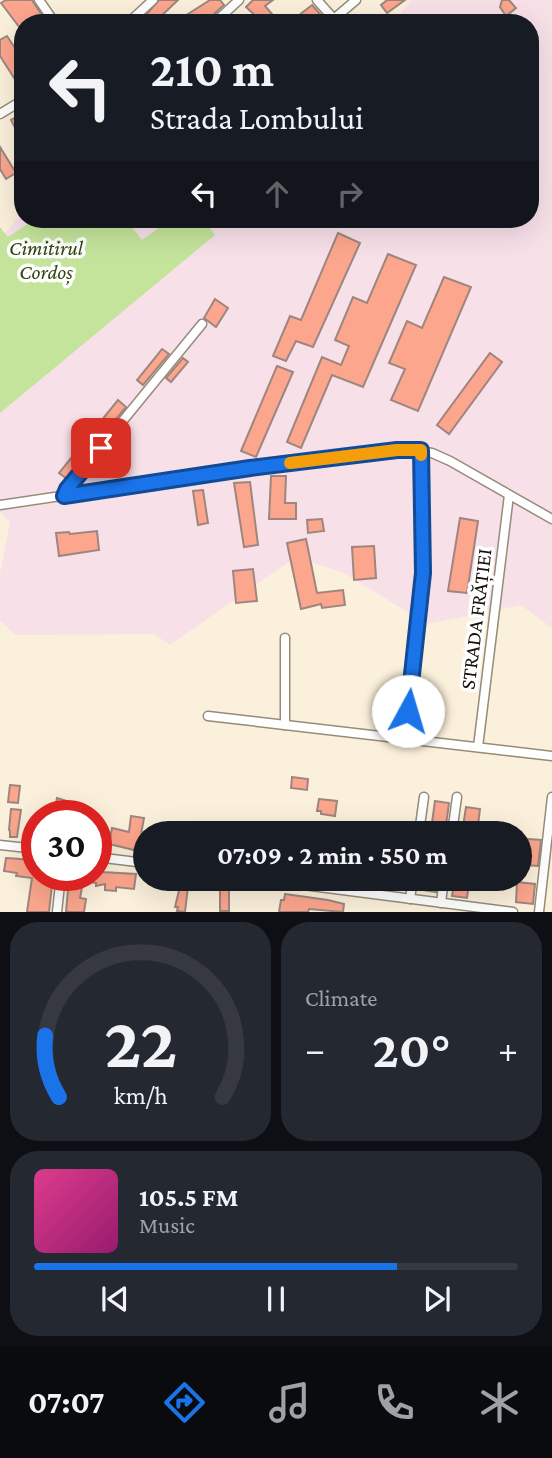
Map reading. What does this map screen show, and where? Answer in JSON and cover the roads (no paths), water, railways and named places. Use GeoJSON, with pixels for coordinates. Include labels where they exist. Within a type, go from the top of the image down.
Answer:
{"type":"FeatureCollection","features":[{"type":"Feature","properties":{"kind":"street"},"geometry":{"type":"LineString","coordinates":[[138,14],[153,0]]}},
{"type":"Feature","properties":{"kind":"street"},"geometry":{"type":"LineString","coordinates":[[224,14],[239,0]]}},
{"type":"Feature","properties":{"kind":"street"},"geometry":{"type":"LineString","coordinates":[[338,14],[356,0]]}},
{"type":"Feature","properties":{"kind":"street"},"geometry":{"type":"LineString","coordinates":[[64,496],[202,324]]}},
{"type":"Feature","properties":{"kind":"street"},"geometry":{"type":"LineString","coordinates":[[0,505],[250,468],[397,450],[421,450],[450,461],[552,519]]}},
{"type":"Feature","properties":{"kind":"street"},"geometry":{"type":"LineString","coordinates":[[405,739],[423,573],[421,450]]}},
{"type":"Feature","properties":{"kind":"street","name":"STRADA FRĂȚIEI"},"geometry":{"type":"LineString","coordinates":[[478,747],[509,495]]}},
{"type":"Feature","properties":{"kind":"street"},"geometry":{"type":"LineString","coordinates":[[285,638],[285,725]]}},
{"type":"Feature","properties":{"kind":"street"},"geometry":{"type":"LineString","coordinates":[[208,716],[552,756]]}},
{"type":"Feature","properties":{"kind":"street"},"geometry":{"type":"LineString","coordinates":[[421,821],[425,797]]}},
{"type":"Feature","properties":{"kind":"street"},"geometry":{"type":"LineString","coordinates":[[454,821],[457,797]]}},
{"type":"Feature","properties":{"kind":"street"},"geometry":{"type":"LineString","coordinates":[[539,912],[552,797]]}},
{"type":"Feature","properties":{"kind":"street"},"geometry":{"type":"LineString","coordinates":[[0,845],[21,847]]}},
{"type":"Feature","properties":{"kind":"street"},"geometry":{"type":"LineString","coordinates":[[112,859],[133,862]]}},
{"type":"Feature","properties":{"kind":"street"},"geometry":{"type":"LineString","coordinates":[[57,912],[59,891]]}},
{"type":"Feature","properties":{"kind":"street"},"geometry":{"type":"LineString","coordinates":[[349,891],[513,912]]}},
{"type":"Feature","properties":{"kind":"street"},"geometry":{"type":"LineString","coordinates":[[410,899],[411,891]]}},
{"type":"Feature","properties":{"kind":"street"},"geometry":{"type":"LineString","coordinates":[[441,903],[442,891]]}},
{"type":"Feature","properties":{"kind":"park label","name":"Cimitirul Cordoș"},"geometry":{"type":"Point","coordinates":[46,260]}}]}
